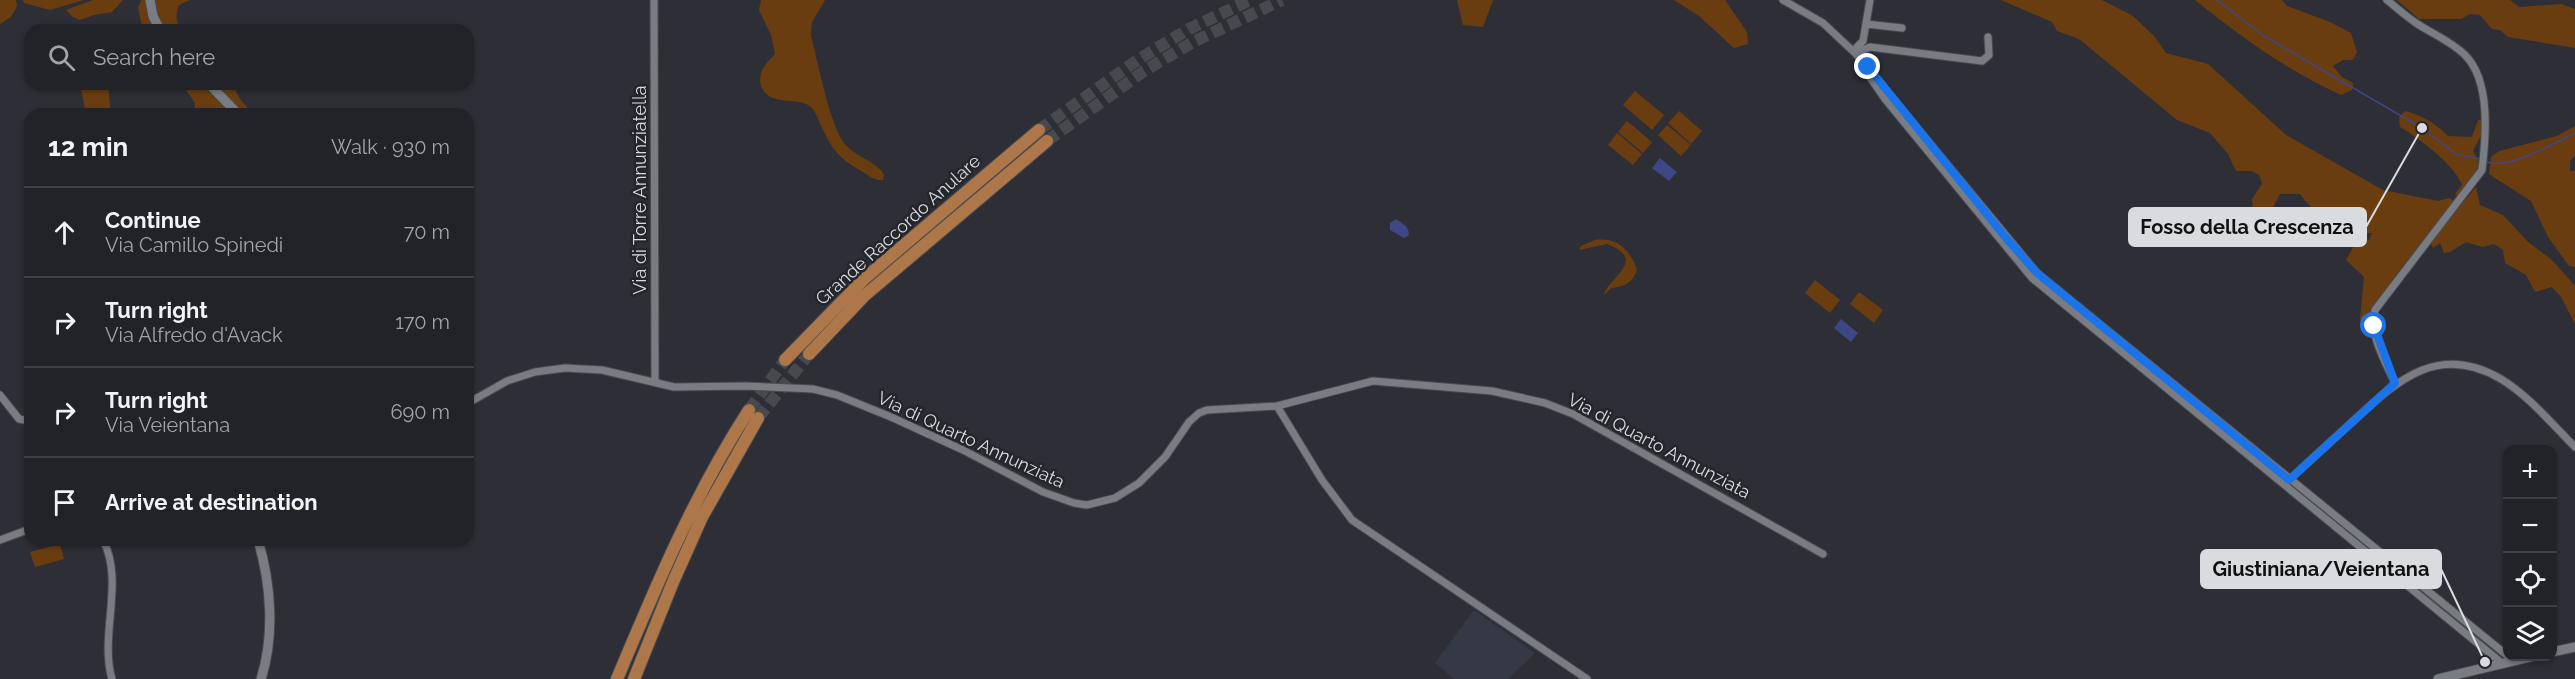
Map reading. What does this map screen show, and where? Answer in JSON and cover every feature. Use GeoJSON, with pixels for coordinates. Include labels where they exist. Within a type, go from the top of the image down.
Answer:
{"type":"FeatureCollection","features":[{"type":"Feature","properties":{"kind":"highway","name":"Grande Raccordo Anulare"},"geometry":{"type":"LineString","coordinates":[[785,360],[864,279],[1039,130]]}},
{"type":"Feature","properties":{"kind":"highway","name":"Grande Raccordo Anulare"},"geometry":{"type":"LineString","coordinates":[[809,354],[873,288],[1047,141]]}},
{"type":"Feature","properties":{"kind":"highway"},"geometry":{"type":"LineString","coordinates":[[617,679],[680,532],[718,458],[754,414],[702,517],[633,679]]}},
{"type":"Feature","properties":{"kind":"highway"},"geometry":{"type":"LineString","coordinates":[[611,679],[635,636]]}},
{"type":"Feature","properties":{"kind":"street"},"geometry":{"type":"LineString","coordinates":[[150,0],[157,24]]}},
{"type":"Feature","properties":{"kind":"street","name":"Via di Torre Annunziatella"},"geometry":{"type":"LineString","coordinates":[[654,0],[655,381]]}},
{"type":"Feature","properties":{"kind":"street"},"geometry":{"type":"LineString","coordinates":[[1783,0],[1823,23],[1854,52],[2026,262],[2074,308],[2509,663]]}},
{"type":"Feature","properties":{"kind":"street"},"geometry":{"type":"LineString","coordinates":[[1854,52],[1863,41],[1870,0]]}},
{"type":"Feature","properties":{"kind":"street"},"geometry":{"type":"LineString","coordinates":[[2386,0],[2417,24],[2458,48],[2472,63],[2482,82],[2485,148],[2482,170],[2375,310],[2376,335],[2395,383]]}},
{"type":"Feature","properties":{"kind":"street"},"geometry":{"type":"LineString","coordinates":[[1866,24],[1902,28]]}},
{"type":"Feature","properties":{"kind":"street"},"geometry":{"type":"LineString","coordinates":[[1854,52],[1870,47],[1980,61],[1986,59],[1989,53],[1988,37]]}},
{"type":"Feature","properties":{"kind":"street"},"geometry":{"type":"LineString","coordinates":[[215,90],[232,108]]}},
{"type":"Feature","properties":{"kind":"street"},"geometry":{"type":"LineString","coordinates":[[2287,481],[2395,383],[2417,371],[2436,366],[2458,366],[2489,373],[2524,397],[2575,447]]}},
{"type":"Feature","properties":{"kind":"street","name":"Via di Quarto Annunziata"},"geometry":{"type":"LineString","coordinates":[[474,400],[507,381],[551,370],[602,370],[675,387],[813,389],[837,395],[963,450],[1043,492],[1087,505],[1114,498],[1139,483],[1158,465],[1184,428],[1199,413],[1212,409],[1277,406],[1371,381],[1475,388],[1545,403],[1596,426],[1823,554]]}},
{"type":"Feature","properties":{"kind":"street"},"geometry":{"type":"LineString","coordinates":[[0,395],[19,419],[24,420]]}},
{"type":"Feature","properties":{"kind":"street"},"geometry":{"type":"LineString","coordinates":[[1277,406],[1322,480],[1352,520],[1587,679]]}},
{"type":"Feature","properties":{"kind":"street"},"geometry":{"type":"LineString","coordinates":[[0,540],[24,531]]}},
{"type":"Feature","properties":{"kind":"street"},"geometry":{"type":"LineString","coordinates":[[104,546],[110,570],[109,646],[112,679]]}},
{"type":"Feature","properties":{"kind":"street"},"geometry":{"type":"LineString","coordinates":[[259,546],[269,586],[270,614],[266,662],[261,679]]}},
{"type":"Feature","properties":{"kind":"street"},"geometry":{"type":"LineString","coordinates":[[2557,651],[2575,647]]}},
{"type":"Feature","properties":{"kind":"street"},"geometry":{"type":"LineString","coordinates":[[2439,679],[2517,661]]}},
{"type":"Feature","properties":{"kind":"shaded area"},"geometry":{"type":"Polygon","coordinates":[[[0,0],[16,0],[17,6],[11,17],[0,24],[0,0]]]}},
{"type":"Feature","properties":{"kind":"shaded area"},"geometry":{"type":"Polygon","coordinates":[[[23,0],[84,0],[50,10],[24,3],[23,0]]]}},
{"type":"Feature","properties":{"kind":"shaded area"},"geometry":{"type":"Polygon","coordinates":[[[93,0],[123,0],[112,12],[80,20],[66,10],[93,0]]]}},
{"type":"Feature","properties":{"kind":"shaded area"},"geometry":{"type":"Polygon","coordinates":[[[141,0],[148,0],[154,24],[142,24],[138,8],[141,0]]]}},
{"type":"Feature","properties":{"kind":"shaded area"},"geometry":{"type":"Polygon","coordinates":[[[153,0],[190,0],[179,5],[178,24],[159,24],[153,0]]]}},
{"type":"Feature","properties":{"kind":"shaded area"},"geometry":{"type":"Polygon","coordinates":[[[761,0],[825,0],[812,22],[811,35],[829,108],[844,143],[853,152],[880,169],[884,174],[883,180],[872,178],[839,155],[827,138],[813,109],[808,105],[773,98],[763,90],[761,75],[775,54],[771,35],[759,10],[761,0]]]}},
{"type":"Feature","properties":{"kind":"shaded area"},"geometry":{"type":"Polygon","coordinates":[[[1457,0],[1493,0],[1483,27],[1463,25],[1457,0]]]}},
{"type":"Feature","properties":{"kind":"shaded area"},"geometry":{"type":"Polygon","coordinates":[[[1674,0],[1725,0],[1747,32],[1748,44],[1734,48],[1699,16],[1674,0]]]}},
{"type":"Feature","properties":{"kind":"shaded area"},"geometry":{"type":"Polygon","coordinates":[[[2001,0],[2102,0],[2133,16],[2154,36],[2166,53],[2208,64],[2286,135],[2383,190],[2438,201],[2450,198],[2454,202],[2374,310],[2370,328],[2364,327],[2360,320],[2364,277],[2346,260],[2355,244],[2369,240],[2372,233],[2353,233],[2333,214],[2322,213],[2314,209],[2300,194],[2280,194],[2271,211],[2261,213],[2253,208],[2252,199],[2262,184],[2259,175],[2252,171],[2236,171],[2228,154],[2210,133],[2177,120],[2079,39],[2057,31],[2052,22],[2001,0]]]}},
{"type":"Feature","properties":{"kind":"shaded area"},"geometry":{"type":"Polygon","coordinates":[[[2195,0],[2282,0],[2287,6],[2330,22],[2351,33],[2357,52],[2353,60],[2343,60],[2333,66],[2342,77],[2353,83],[2352,90],[2341,95],[2321,86],[2247,40],[2195,0]]]}},
{"type":"Feature","properties":{"kind":"shaded area"},"geometry":{"type":"Polygon","coordinates":[[[2397,0],[2510,0],[2519,7],[2561,4],[2575,9],[2575,48],[2508,37],[2500,30],[2492,29],[2480,15],[2470,14],[2461,19],[2419,19],[2397,0]]]}},
{"type":"Feature","properties":{"kind":"shaded area"},"geometry":{"type":"Polygon","coordinates":[[[80,90],[109,90],[110,108],[85,108],[80,90]]]}},
{"type":"Feature","properties":{"kind":"shaded area"},"geometry":{"type":"Polygon","coordinates":[[[186,90],[206,90],[226,108],[195,108],[195,103],[186,90]]]}},
{"type":"Feature","properties":{"kind":"shaded area"},"geometry":{"type":"Polygon","coordinates":[[[214,90],[235,90],[248,108],[234,108],[214,90]]]}},
{"type":"Feature","properties":{"kind":"shaded area"},"geometry":{"type":"Polygon","coordinates":[[[1635,91],[1664,115],[1652,130],[1623,105],[1635,91]]]}},
{"type":"Feature","properties":{"kind":"shaded area"},"geometry":{"type":"Polygon","coordinates":[[[1679,111],[1702,131],[1691,144],[1668,123],[1679,111]]]}},
{"type":"Feature","properties":{"kind":"shaded area"},"geometry":{"type":"Polygon","coordinates":[[[2405,111],[2428,120],[2448,136],[2472,137],[2478,120],[2482,120],[2481,135],[2473,151],[2480,164],[2459,197],[2455,194],[2462,185],[2452,169],[2426,145],[2400,127],[2399,117],[2405,111]]]}},
{"type":"Feature","properties":{"kind":"shaded area"},"geometry":{"type":"Polygon","coordinates":[[[1627,121],[1652,142],[1643,153],[1618,132],[1627,121]]]}},
{"type":"Feature","properties":{"kind":"shaded area"},"geometry":{"type":"Polygon","coordinates":[[[1667,125],[1691,145],[1681,156],[1658,135],[1667,125]]]}},
{"type":"Feature","properties":{"kind":"shaded area"},"geometry":{"type":"Polygon","coordinates":[[[2575,126],[2575,155],[2570,161],[2570,171],[2575,171],[2575,267],[2569,266],[2548,237],[2531,201],[2489,174],[2491,157],[2499,151],[2557,136],[2575,126]]]}},
{"type":"Feature","properties":{"kind":"shaded area"},"geometry":{"type":"Polygon","coordinates":[[[1617,133],[1642,154],[1633,165],[1608,145],[1617,133]]]}},
{"type":"Feature","properties":{"kind":"shaded area"},"geometry":{"type":"Polygon","coordinates":[[[2476,187],[2480,205],[2503,215],[2527,241],[2552,260],[2575,286],[2575,324],[2561,297],[2552,287],[2535,292],[2526,275],[2505,263],[2503,250],[2494,244],[2482,247],[2466,242],[2444,253],[2440,243],[2433,248],[2430,242],[2476,187]]]}},
{"type":"Feature","properties":{"kind":"shaded area"},"geometry":{"type":"Polygon","coordinates":[[[1595,240],[1610,240],[1622,246],[1631,256],[1637,270],[1630,281],[1611,288],[1604,295],[1606,289],[1622,270],[1625,256],[1607,244],[1579,250],[1581,246],[1595,240]]]}},
{"type":"Feature","properties":{"kind":"shaded area"},"geometry":{"type":"Polygon","coordinates":[[[1815,280],[1840,300],[1830,313],[1805,293],[1815,280]]]}},
{"type":"Feature","properties":{"kind":"shaded area"},"geometry":{"type":"Polygon","coordinates":[[[1859,292],[1883,310],[1874,323],[1850,304],[1859,292]]]}},
{"type":"Feature","properties":{"kind":"shaded area"},"geometry":{"type":"Polygon","coordinates":[[[61,546],[64,559],[35,567],[30,552],[61,546]]]}},
{"type":"Feature","properties":{"kind":"shaded area"},"geometry":{"type":"Polygon","coordinates":[[[1474,610],[1535,653],[1508,679],[1454,679],[1435,663],[1474,610]]]}},
{"type":"Feature","properties":{"kind":"water"},"geometry":{"type":"Polygon","coordinates":[[[1660,158],[1677,172],[1669,181],[1652,168],[1660,158]]]}},
{"type":"Feature","properties":{"kind":"water"},"geometry":{"type":"Polygon","coordinates":[[[1396,219],[1407,227],[1409,235],[1404,238],[1390,230],[1390,223],[1396,219]]]}},
{"type":"Feature","properties":{"kind":"water"},"geometry":{"type":"Polygon","coordinates":[[[1841,319],[1858,333],[1851,342],[1834,328],[1841,319]]]}},
{"type":"Feature","properties":{"kind":"waterway"},"geometry":{"type":"LineString","coordinates":[[2217,0],[2264,36],[2422,128],[2456,154],[2480,159]]}},
{"type":"Feature","properties":{"kind":"waterway"},"geometry":{"type":"LineString","coordinates":[[2487,162],[2507,162],[2519,159],[2575,133]]}},
{"type":"Feature","properties":{"kind":"tunnel"},"geometry":{"type":"LineString","coordinates":[[1039,130],[1139,59],[1189,29],[1250,0]]}},
{"type":"Feature","properties":{"kind":"tunnel"},"geometry":{"type":"LineString","coordinates":[[1047,141],[1144,71],[1193,42],[1282,0]]}},
{"type":"Feature","properties":{"kind":"tunnel"},"geometry":{"type":"LineString","coordinates":[[758,418],[809,354]]}},
{"type":"Feature","properties":{"kind":"tunnel"},"geometry":{"type":"LineString","coordinates":[[749,410],[785,360]]}},
{"type":"Feature","properties":{"kind":"place","name":"Fosso della Crescenza"},"geometry":{"type":"Point","coordinates":[2422,128]}},
{"type":"Feature","properties":{"kind":"place","name":"Giustiniana/Veientana"},"geometry":{"type":"Point","coordinates":[2485,662]}},
{"type":"Feature","properties":{"kind":"route"},"geometry":{"type":"LineString","coordinates":[[1868,67],[2037,273],[2289,480],[2395,383],[2379,345],[2374,326]]}}]}
